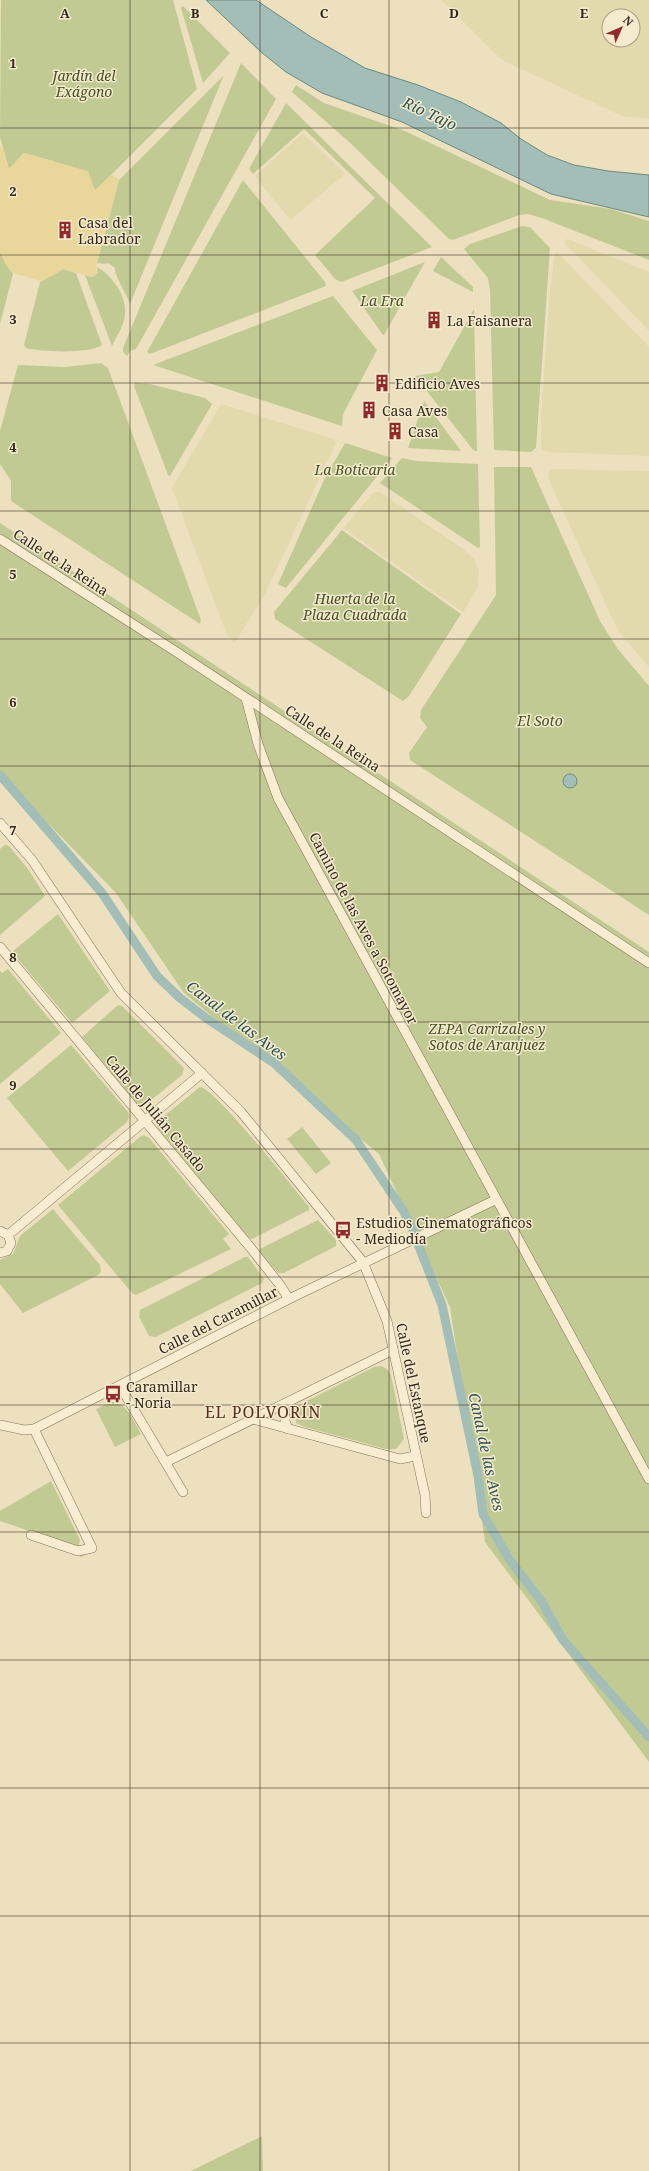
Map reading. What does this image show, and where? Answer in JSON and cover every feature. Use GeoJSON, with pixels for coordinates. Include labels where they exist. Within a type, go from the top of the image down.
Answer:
{"type":"FeatureCollection","features":[{"type":"Feature","properties":{"kind":"street","name":"Calle de la Reina"},"geometry":{"type":"LineString","coordinates":[[0,539],[246,698],[649,963]]}},
{"type":"Feature","properties":{"kind":"street","name":"Camino de las Aves a Sotomayor"},"geometry":{"type":"LineString","coordinates":[[246,698],[258,744],[278,798],[649,1479]]}},
{"type":"Feature","properties":{"kind":"street","name":"Calle del Estanque"},"geometry":{"type":"LineString","coordinates":[[0,823],[32,860],[121,993],[241,1112],[364,1262],[387,1321],[424,1495],[426,1513]]}},
{"type":"Feature","properties":{"kind":"street","name":"Calle de Julián Casado"},"geometry":{"type":"LineString","coordinates":[[0,947],[250,1247],[280,1284],[289,1299]]}},
{"type":"Feature","properties":{"kind":"street"},"geometry":{"type":"LineString","coordinates":[[0,1253],[10,1247],[10,1239],[4,1233],[202,1073]]}},
{"type":"Feature","properties":{"kind":"street","name":"Calle del Caramillar"},"geometry":{"type":"LineString","coordinates":[[34,1428],[120,1386],[289,1299],[415,1237],[496,1200]]}},
{"type":"Feature","properties":{"kind":"street"},"geometry":{"type":"LineString","coordinates":[[166,1462],[393,1350]]}},
{"type":"Feature","properties":{"kind":"street"},"geometry":{"type":"LineString","coordinates":[[120,1386],[184,1492]]}},
{"type":"Feature","properties":{"kind":"street"},"geometry":{"type":"LineString","coordinates":[[284,1404],[285,1421],[288,1429]]}},
{"type":"Feature","properties":{"kind":"street"},"geometry":{"type":"LineString","coordinates":[[252,1419],[400,1459],[415,1456]]}},
{"type":"Feature","properties":{"kind":"street"},"geometry":{"type":"LineString","coordinates":[[0,1425],[24,1430],[34,1428],[92,1548],[78,1551],[31,1535]]}},
{"type":"Feature","properties":{"kind":"shaded area"},"geometry":{"type":"Polygon","coordinates":[[[442,0],[649,0],[649,119],[622,116],[502,60],[442,0]]]}},
{"type":"Feature","properties":{"kind":"shaded area"},"geometry":{"type":"Polygon","coordinates":[[[303,133],[345,174],[290,220],[255,176],[303,133]]]}},
{"type":"Feature","properties":{"kind":"shaded area"},"geometry":{"type":"Polygon","coordinates":[[[567,239],[649,272],[649,331],[564,242],[567,239]]]}},
{"type":"Feature","properties":{"kind":"shaded area"},"geometry":{"type":"Polygon","coordinates":[[[557,252],[649,347],[649,456],[548,452],[541,449],[541,416],[550,290],[554,257],[557,252]]]}},
{"type":"Feature","properties":{"kind":"shaded area","name":"La Boticaria"},"geometry":{"type":"Polygon","coordinates":[[[221,404],[334,439],[336,443],[263,598],[235,642],[227,635],[172,488],[221,404]]]}},
{"type":"Feature","properties":{"kind":"shaded area"},"geometry":{"type":"Polygon","coordinates":[[[549,470],[649,471],[649,667],[620,633],[612,618],[548,478],[549,470]]]}},
{"type":"Feature","properties":{"kind":"shaded area","name":"Huerta de la Plaza Cuadrada"},"geometry":{"type":"Polygon","coordinates":[[[374,492],[380,492],[463,549],[474,559],[479,571],[478,587],[463,612],[343,528],[374,492]]]}},
{"type":"Feature","properties":{"kind":"green space","name":"Jardín del Exágono"},"geometry":{"type":"Polygon","coordinates":[[[1,0],[173,0],[197,89],[95,191],[53,161],[24,153],[9,169],[0,137],[1,0]]]}},
{"type":"Feature","properties":{"kind":"green space"},"geometry":{"type":"Polygon","coordinates":[[[183,6],[230,53],[203,83],[181,8],[183,6]]]}},
{"type":"Feature","properties":{"kind":"green space"},"geometry":{"type":"Polygon","coordinates":[[[241,63],[276,99],[136,349],[130,351],[127,356],[123,352],[123,348],[241,63]]]}},
{"type":"Feature","properties":{"kind":"green space"},"geometry":{"type":"Polygon","coordinates":[[[223,76],[130,304],[116,275],[115,268],[108,263],[97,263],[119,180],[223,76]]]}},
{"type":"Feature","properties":{"kind":"green space"},"geometry":{"type":"Polygon","coordinates":[[[296,85],[324,103],[405,131],[550,200],[611,209],[649,221],[649,260],[542,218],[528,214],[519,215],[453,240],[449,239],[347,140],[292,92],[296,85]]]}},
{"type":"Feature","properties":{"kind":"green space"},"geometry":{"type":"Polygon","coordinates":[[[286,103],[432,247],[341,282],[335,279],[315,255],[375,198],[304,129],[253,174],[249,169],[286,103]]]}},
{"type":"Feature","properties":{"kind":"green space"},"geometry":{"type":"Polygon","coordinates":[[[243,180],[325,282],[326,286],[150,354],[147,352],[243,180]]]}},
{"type":"Feature","properties":{"kind":"green space"},"geometry":{"type":"Polygon","coordinates":[[[522,226],[530,227],[550,248],[536,448],[531,452],[494,450],[490,290],[488,278],[464,249],[470,244],[522,226]]]}},
{"type":"Feature","properties":{"kind":"green space"},"geometry":{"type":"Polygon","coordinates":[[[0,252],[5,263],[13,274],[0,324],[0,252]]]}},
{"type":"Feature","properties":{"kind":"green space"},"geometry":{"type":"Polygon","coordinates":[[[441,257],[473,287],[473,292],[433,271],[441,257]]]}},
{"type":"Feature","properties":{"kind":"green space","name":"La Era"},"geometry":{"type":"Polygon","coordinates":[[[425,262],[384,335],[383,335],[352,291],[425,262]]]}},
{"type":"Feature","properties":{"kind":"green space"},"geometry":{"type":"Polygon","coordinates":[[[97,267],[108,275],[113,281],[124,300],[124,322],[112,346],[85,275],[93,277],[98,273],[97,267]]]}},
{"type":"Feature","properties":{"kind":"green space"},"geometry":{"type":"Polygon","coordinates":[[[63,269],[76,273],[102,345],[96,348],[77,351],[53,351],[26,348],[24,345],[40,282],[63,269]]]}},
{"type":"Feature","properties":{"kind":"green space"},"geometry":{"type":"Polygon","coordinates":[[[333,296],[377,350],[343,414],[342,426],[153,365],[333,296]]]}},
{"type":"Feature","properties":{"kind":"green space"},"geometry":{"type":"Polygon","coordinates":[[[474,309],[477,451],[474,451],[415,376],[439,372],[474,309]]]}},
{"type":"Feature","properties":{"kind":"green space"},"geometry":{"type":"Polygon","coordinates":[[[101,363],[108,368],[201,620],[200,624],[11,501],[11,481],[0,464],[0,431],[18,365],[65,367],[101,363]]]}},
{"type":"Feature","properties":{"kind":"green space"},"geometry":{"type":"Polygon","coordinates":[[[135,383],[150,384],[205,398],[212,404],[170,476],[168,475],[134,386],[135,383]]]}},
{"type":"Feature","properties":{"kind":"green space"},"geometry":{"type":"Polygon","coordinates":[[[424,401],[461,451],[408,448],[424,401]]]}},
{"type":"Feature","properties":{"kind":"green space","name":"La Boticaria"},"geometry":{"type":"Polygon","coordinates":[[[345,443],[392,458],[286,588],[278,584],[324,480],[345,443]]]}},
{"type":"Feature","properties":{"kind":"green space"},"geometry":{"type":"Polygon","coordinates":[[[402,458],[416,461],[478,464],[480,547],[478,548],[380,483],[402,458]]]}},
{"type":"Feature","properties":{"kind":"green space","name":"El Soto"},"geometry":{"type":"Polygon","coordinates":[[[494,467],[531,467],[600,621],[617,648],[649,686],[649,915],[410,760],[409,753],[427,727],[420,718],[421,710],[496,595],[494,467]]]}},
{"type":"Feature","properties":{"kind":"green space","name":"ZEPA Carrizales y Sotos de Aranjuez"},"geometry":{"type":"Polygon","coordinates":[[[0,523],[649,952],[649,1762],[485,1542],[450,1307],[379,1154],[184,993],[116,893],[0,774],[0,523]]]}},
{"type":"Feature","properties":{"kind":"green space","name":"Huerta de la Plaza Cuadrada"},"geometry":{"type":"Polygon","coordinates":[[[342,530],[461,614],[409,696],[403,701],[275,619],[274,612],[342,530]]]}},
{"type":"Feature","properties":{"kind":"green space"},"geometry":{"type":"Polygon","coordinates":[[[5,845],[9,846],[28,869],[45,896],[0,935],[0,849],[5,845]]]}},
{"type":"Feature","properties":{"kind":"green space"},"geometry":{"type":"Polygon","coordinates":[[[58,914],[110,991],[72,1023],[12,952],[58,914]]]}},
{"type":"Feature","properties":{"kind":"green space"},"geometry":{"type":"Polygon","coordinates":[[[8,969],[61,1033],[0,1084],[0,971],[2,973],[8,969]]]}},
{"type":"Feature","properties":{"kind":"green space"},"geometry":{"type":"Polygon","coordinates":[[[118,1005],[122,1006],[184,1068],[182,1075],[144,1106],[137,1104],[82,1037],[118,1005]]]}},
{"type":"Feature","properties":{"kind":"green space"},"geometry":{"type":"Polygon","coordinates":[[[71,1045],[128,1112],[129,1117],[127,1122],[68,1171],[7,1098],[71,1045]]]}},
{"type":"Feature","properties":{"kind":"green space"},"geometry":{"type":"Polygon","coordinates":[[[200,1087],[208,1091],[237,1120],[309,1207],[309,1210],[252,1239],[248,1238],[157,1127],[159,1120],[200,1087]]]}},
{"type":"Feature","properties":{"kind":"green space"},"geometry":{"type":"Polygon","coordinates":[[[302,1127],[331,1163],[316,1174],[287,1139],[302,1127]]]}},
{"type":"Feature","properties":{"kind":"green space"},"geometry":{"type":"Polygon","coordinates":[[[144,1135],[149,1138],[229,1234],[223,1239],[231,1249],[136,1295],[132,1293],[58,1205],[144,1135]]]}},
{"type":"Feature","properties":{"kind":"green space"},"geometry":{"type":"Polygon","coordinates":[[[53,1209],[100,1265],[101,1272],[98,1275],[23,1313],[0,1284],[0,1260],[13,1254],[20,1236],[53,1209]]]}},
{"type":"Feature","properties":{"kind":"green space"},"geometry":{"type":"Polygon","coordinates":[[[318,1220],[336,1240],[336,1246],[284,1273],[278,1273],[260,1253],[260,1249],[318,1220]]]}},
{"type":"Feature","properties":{"kind":"green space"},"geometry":{"type":"Polygon","coordinates":[[[245,1257],[248,1257],[264,1279],[262,1283],[156,1337],[149,1336],[139,1317],[140,1310],[245,1257]]]}},
{"type":"Feature","properties":{"kind":"green space"},"geometry":{"type":"Polygon","coordinates":[[[381,1366],[387,1369],[391,1375],[404,1439],[396,1449],[386,1449],[305,1427],[296,1423],[294,1411],[301,1404],[374,1367],[381,1366]]]}},
{"type":"Feature","properties":{"kind":"green space"},"geometry":{"type":"Polygon","coordinates":[[[111,1402],[117,1403],[126,1409],[133,1418],[141,1434],[115,1447],[96,1409],[111,1402]]]}},
{"type":"Feature","properties":{"kind":"green space"},"geometry":{"type":"Polygon","coordinates":[[[51,1481],[80,1540],[79,1545],[85,1555],[81,1557],[27,1536],[29,1531],[0,1521],[0,1511],[51,1481]]]}},
{"type":"Feature","properties":{"kind":"green space"},"geometry":{"type":"Polygon","coordinates":[[[262,2136],[263,2171],[191,2171],[262,2136]]]}},
{"type":"Feature","properties":{"kind":"sand"},"geometry":{"type":"Polygon","coordinates":[[[0,147],[3,147],[9,169],[24,153],[88,171],[95,190],[112,174],[119,180],[97,263],[96,268],[98,272],[93,277],[63,269],[40,281],[13,273],[5,263],[0,252],[0,147]]]}},
{"type":"Feature","properties":{"kind":"water","name":"Río Tajo"},"geometry":{"type":"Polygon","coordinates":[[[206,0],[256,0],[311,37],[365,68],[418,85],[461,102],[501,123],[521,139],[547,155],[574,165],[608,171],[649,175],[649,217],[551,194],[402,122],[322,93],[286,72],[261,52],[206,0]]]}},
{"type":"Feature","properties":{"kind":"water"},"geometry":{"type":"Polygon","coordinates":[[[570,774],[575,776],[577,781],[575,786],[570,788],[565,786],[563,781],[565,776],[570,774]]]}},
{"type":"Feature","properties":{"kind":"waterway","name":"Canal de las Aves"},"geometry":{"type":"LineString","coordinates":[[0,775],[102,893],[157,976],[180,998],[206,1018],[274,1063],[356,1140],[404,1212],[413,1230]]}},
{"type":"Feature","properties":{"kind":"waterway","name":"Canal de las Aves"},"geometry":{"type":"LineString","coordinates":[[418,1244],[442,1305],[478,1476],[483,1514],[509,1559],[542,1602],[563,1640],[649,1737]]}},
{"type":"Feature","properties":{"kind":"place","name":"Casa del Labrador"},"geometry":{"type":"Point","coordinates":[65,230]}},
{"type":"Feature","properties":{"kind":"place","name":"La Faisanera"},"geometry":{"type":"Point","coordinates":[434,320]}},
{"type":"Feature","properties":{"kind":"place","name":"Edificio Aves"},"geometry":{"type":"Point","coordinates":[382,383]}},
{"type":"Feature","properties":{"kind":"place","name":"Casa Aves"},"geometry":{"type":"Point","coordinates":[369,410]}},
{"type":"Feature","properties":{"kind":"place","name":"Casa"},"geometry":{"type":"Point","coordinates":[395,431]}},
{"type":"Feature","properties":{"kind":"place","name":"Estudios Cinematográficos - Mediodía"},"geometry":{"type":"Point","coordinates":[343,1230]}},
{"type":"Feature","properties":{"kind":"place","name":"Caramillar - Noria"},"geometry":{"type":"Point","coordinates":[113,1394]}},
{"type":"Feature","properties":{"kind":"district","name":"EL POLVORÍN"},"geometry":{"type":"Point","coordinates":[263,1412]}}]}
